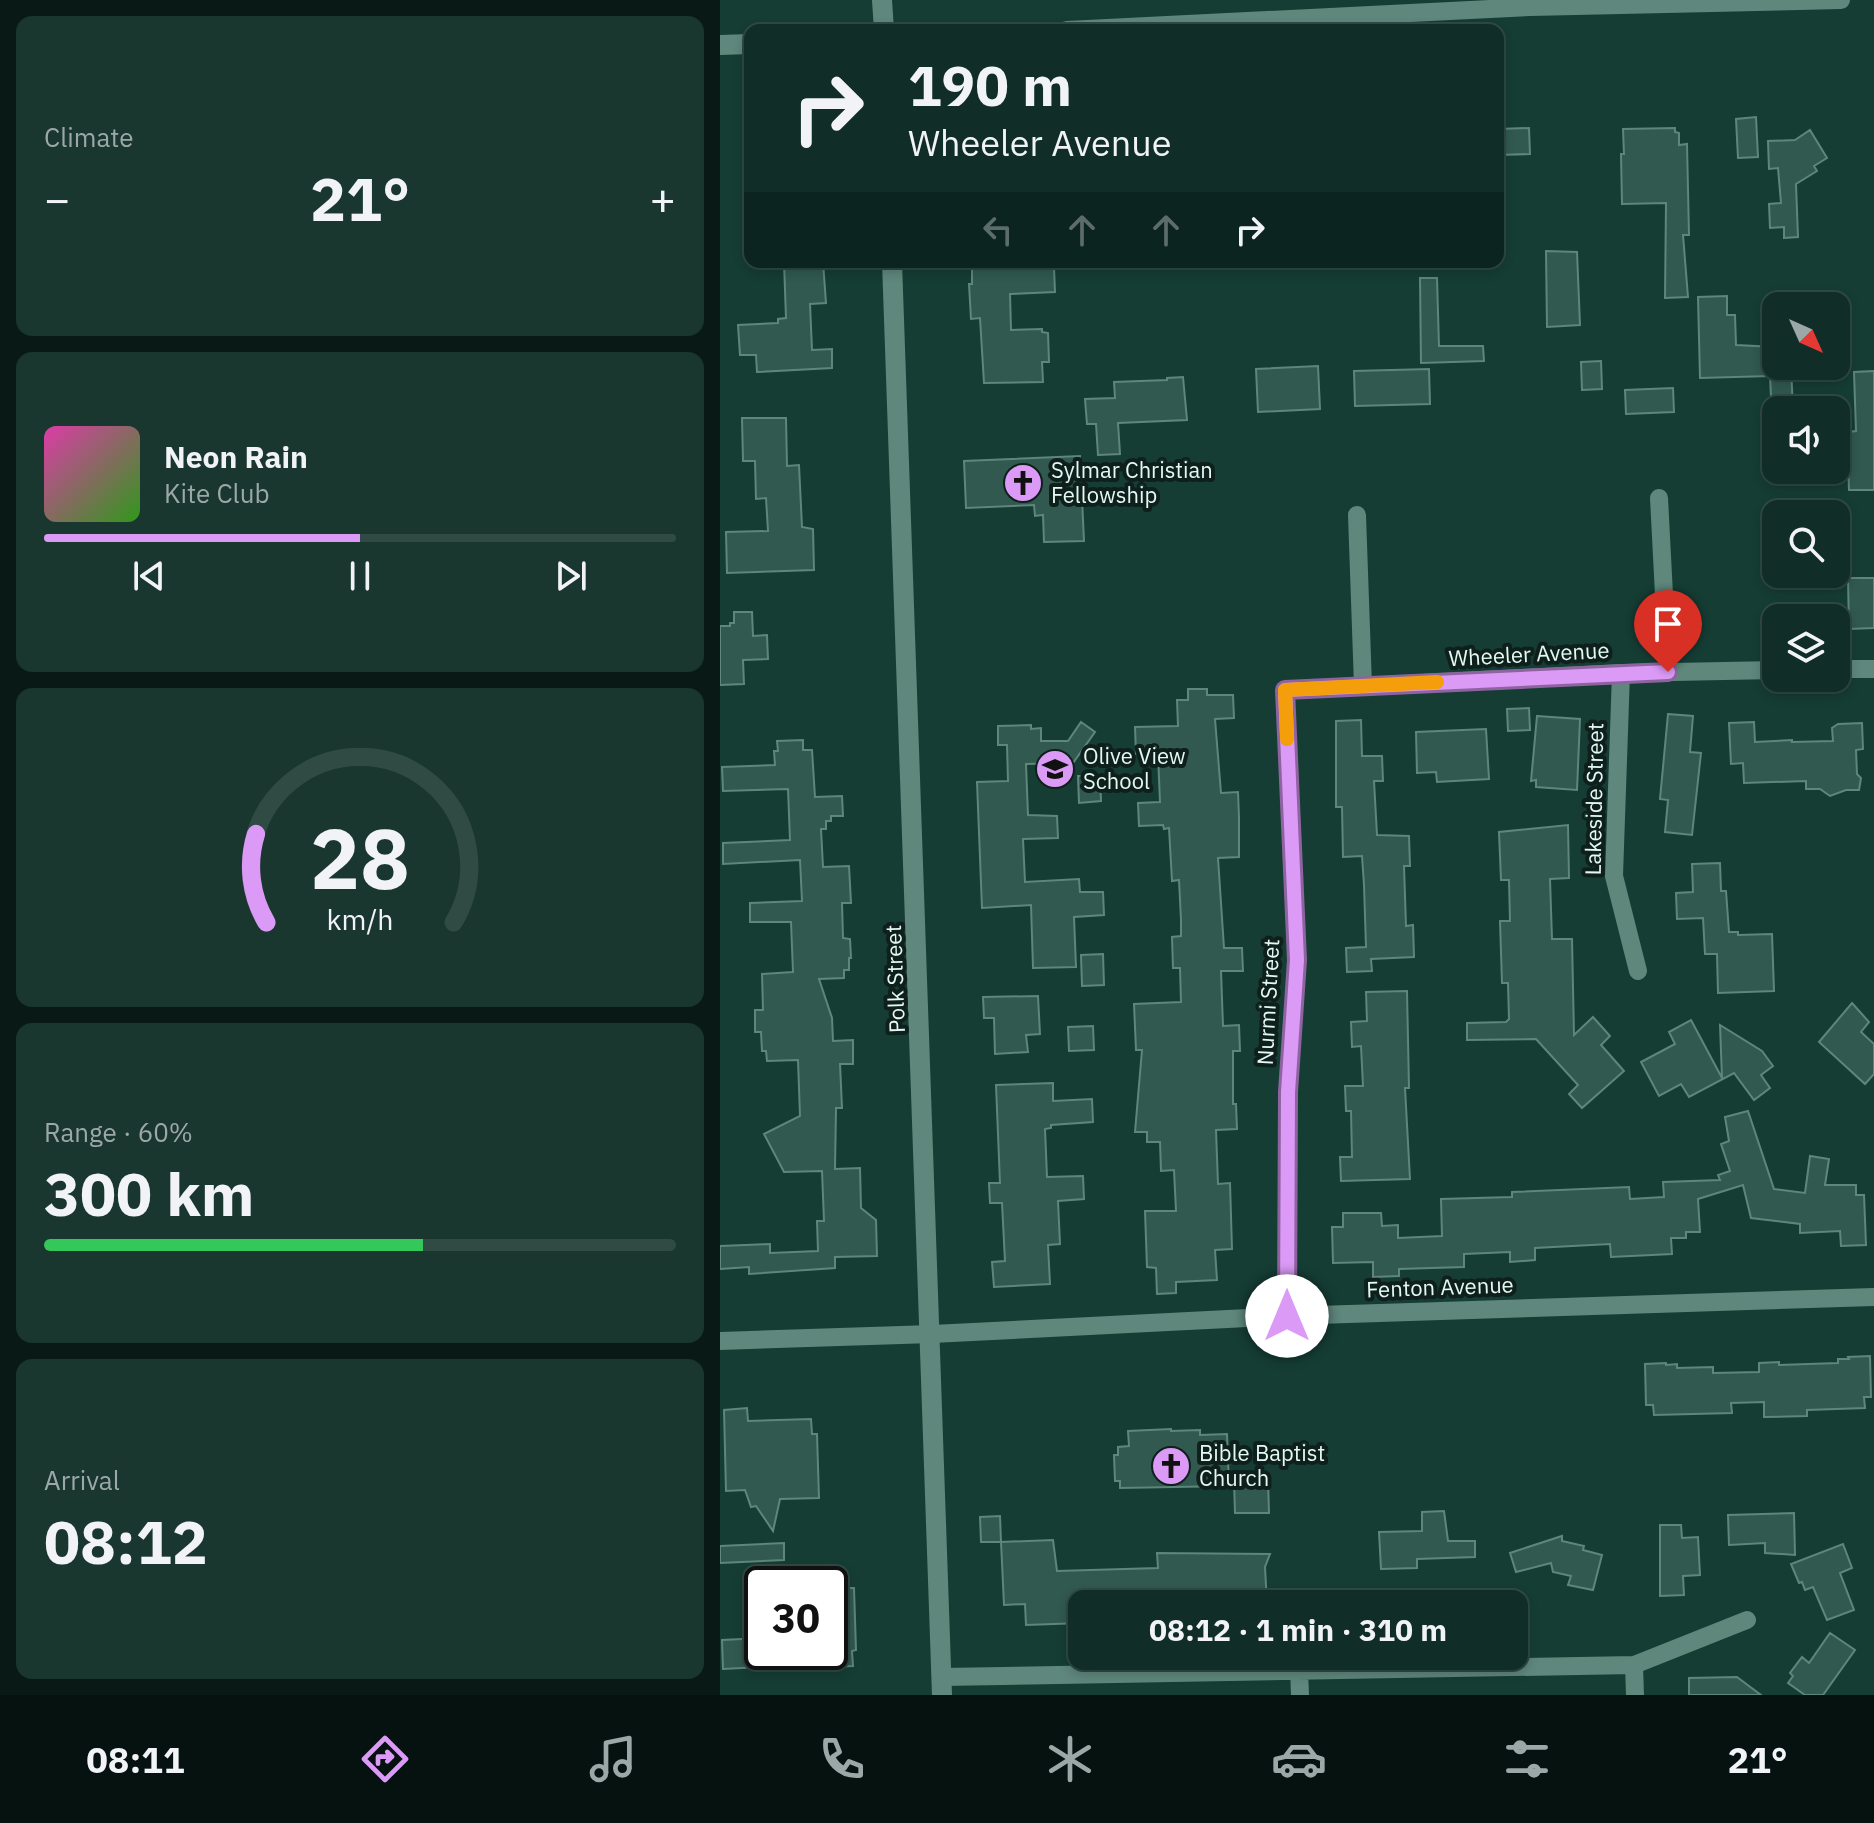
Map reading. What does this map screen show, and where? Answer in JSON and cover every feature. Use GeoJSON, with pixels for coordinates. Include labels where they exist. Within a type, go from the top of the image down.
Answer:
{"type":"FeatureCollection","features":[{"type":"Feature","properties":{"kind":"street"},"geometry":{"type":"LineString","coordinates":[[882,0],[884,24]]}},
{"type":"Feature","properties":{"kind":"street"},"geometry":{"type":"LineString","coordinates":[[1170,24],[1530,3],[1841,0]]}},
{"type":"Feature","properties":{"kind":"street"},"geometry":{"type":"LineString","coordinates":[[720,45],[744,44]]}},
{"type":"Feature","properties":{"kind":"street","name":"Polk Street"},"geometry":{"type":"LineString","coordinates":[[892,268],[942,1686]]}},
{"type":"Feature","properties":{"kind":"street"},"geometry":{"type":"LineString","coordinates":[[1659,498],[1668,672]]}},
{"type":"Feature","properties":{"kind":"street"},"geometry":{"type":"LineString","coordinates":[[1357,515],[1363,686]]}},
{"type":"Feature","properties":{"kind":"street"},"geometry":{"type":"LineString","coordinates":[[1850,669],[1874,669]]}},
{"type":"Feature","properties":{"kind":"street","name":"Wheeler Avenue"},"geometry":{"type":"LineString","coordinates":[[1285,690],[1621,673],[1762,670]]}},
{"type":"Feature","properties":{"kind":"street","name":"Lakeside Street"},"geometry":{"type":"LineString","coordinates":[[1621,673],[1614,876],[1638,971]]}},
{"type":"Feature","properties":{"kind":"street","name":"Nurmi Street"},"geometry":{"type":"LineString","coordinates":[[1285,690],[1297,960],[1288,1092],[1287,1316]]}},
{"type":"Feature","properties":{"kind":"street","name":"Fenton Avenue"},"geometry":{"type":"LineString","coordinates":[[720,1341],[1287,1316],[1874,1297]]}},
{"type":"Feature","properties":{"kind":"street"},"geometry":{"type":"LineString","coordinates":[[1528,1666],[1634,1665],[1747,1620]]}},
{"type":"Feature","properties":{"kind":"street"},"geometry":{"type":"LineString","coordinates":[[1634,1665],[1635,1695]]}},
{"type":"Feature","properties":{"kind":"street"},"geometry":{"type":"LineString","coordinates":[[942,1686],[1278,1670]]}},
{"type":"Feature","properties":{"kind":"street"},"geometry":{"type":"LineString","coordinates":[[1299,1670],[1300,1695]]}},
{"type":"Feature","properties":{"kind":"building"},"geometry":{"type":"Polygon","coordinates":[[[1756,117],[1758,157],[1738,158],[1736,119],[1756,117]]]}},
{"type":"Feature","properties":{"kind":"building"},"geometry":{"type":"Polygon","coordinates":[[[1529,128],[1530,154],[1504,155],[1504,129],[1529,128]]]}},
{"type":"Feature","properties":{"kind":"building"},"geometry":{"type":"Polygon","coordinates":[[[1675,128],[1675,132],[1679,133],[1679,145],[1687,144],[1689,235],[1683,235],[1688,297],[1665,298],[1666,203],[1622,204],[1621,154],[1624,154],[1623,129],[1675,128]]]}},
{"type":"Feature","properties":{"kind":"building"},"geometry":{"type":"Polygon","coordinates":[[[1810,130],[1827,158],[1814,166],[1817,171],[1796,184],[1798,237],[1784,238],[1784,227],[1770,228],[1769,204],[1781,203],[1778,168],[1769,169],[1768,141],[1795,140],[1810,130]]]}},
{"type":"Feature","properties":{"kind":"building"},"geometry":{"type":"Polygon","coordinates":[[[1546,251],[1577,252],[1580,325],[1547,327],[1546,251]]]}},
{"type":"Feature","properties":{"kind":"building"},"geometry":{"type":"Polygon","coordinates":[[[784,268],[823,268],[826,303],[810,304],[812,350],[832,349],[832,368],[757,372],[756,355],[740,355],[738,325],[778,323],[778,319],[786,318],[784,268]]]}},
{"type":"Feature","properties":{"kind":"building"},"geometry":{"type":"Polygon","coordinates":[[[972,268],[1054,268],[1055,292],[1010,294],[1011,330],[1042,329],[1042,332],[1048,333],[1049,362],[1042,362],[1043,382],[984,383],[980,318],[971,319],[969,284],[972,284],[972,268]]]}},
{"type":"Feature","properties":{"kind":"building"},"geometry":{"type":"Polygon","coordinates":[[[1420,278],[1437,278],[1439,346],[1483,346],[1484,361],[1421,363],[1420,278]]]}},
{"type":"Feature","properties":{"kind":"building"},"geometry":{"type":"Polygon","coordinates":[[[1727,296],[1727,315],[1735,315],[1736,345],[1762,346],[1762,376],[1700,378],[1698,297],[1727,296]]]}},
{"type":"Feature","properties":{"kind":"building"},"geometry":{"type":"Polygon","coordinates":[[[1601,361],[1602,389],[1582,390],[1581,362],[1601,361]]]}},
{"type":"Feature","properties":{"kind":"building"},"geometry":{"type":"Polygon","coordinates":[[[1318,366],[1320,409],[1258,412],[1256,369],[1318,366]]]}},
{"type":"Feature","properties":{"kind":"building"},"geometry":{"type":"Polygon","coordinates":[[[1429,369],[1430,404],[1355,406],[1354,371],[1429,369]]]}},
{"type":"Feature","properties":{"kind":"building"},"geometry":{"type":"Polygon","coordinates":[[[1874,371],[1874,490],[1849,490],[1850,432],[1856,431],[1854,372],[1874,371]]]}},
{"type":"Feature","properties":{"kind":"building"},"geometry":{"type":"Polygon","coordinates":[[[1183,377],[1187,420],[1118,423],[1120,454],[1098,455],[1096,424],[1087,424],[1085,399],[1115,398],[1114,382],[1183,377]]]}},
{"type":"Feature","properties":{"kind":"building"},"geometry":{"type":"Polygon","coordinates":[[[1770,380],[1792,380],[1792,396],[1771,396],[1770,380]]]}},
{"type":"Feature","properties":{"kind":"building"},"geometry":{"type":"Polygon","coordinates":[[[1673,388],[1674,412],[1626,414],[1625,390],[1673,388]]]}},
{"type":"Feature","properties":{"kind":"building"},"geometry":{"type":"Polygon","coordinates":[[[742,418],[786,418],[787,466],[799,465],[802,527],[813,529],[814,570],[727,573],[726,532],[768,531],[766,498],[756,499],[755,461],[743,461],[742,418]]]}},
{"type":"Feature","properties":{"kind":"building","name":"Sylmar Christian Fellowship"},"geometry":{"type":"Polygon","coordinates":[[[1080,456],[1084,541],[1044,542],[1043,515],[1035,516],[1034,505],[966,508],[964,461],[1080,456]]]}},
{"type":"Feature","properties":{"kind":"building"},"geometry":{"type":"Polygon","coordinates":[[[1850,578],[1874,578],[1874,628],[1850,629],[1850,578]]]}},
{"type":"Feature","properties":{"kind":"building"},"geometry":{"type":"Polygon","coordinates":[[[734,612],[752,612],[753,636],[767,635],[768,659],[743,660],[744,684],[720,685],[720,626],[734,623],[734,612]]]}},
{"type":"Feature","properties":{"kind":"building"},"geometry":{"type":"Polygon","coordinates":[[[1188,689],[1207,689],[1207,695],[1233,695],[1234,718],[1215,719],[1221,793],[1238,792],[1239,817],[1239,857],[1218,858],[1224,948],[1242,948],[1243,971],[1221,971],[1223,1026],[1239,1025],[1240,1051],[1233,1051],[1233,1104],[1236,1104],[1237,1129],[1216,1130],[1218,1184],[1230,1183],[1232,1249],[1215,1250],[1217,1280],[1176,1282],[1176,1293],[1157,1294],[1156,1268],[1147,1267],[1145,1211],[1176,1211],[1174,1170],[1161,1171],[1160,1142],[1147,1142],[1147,1132],[1135,1132],[1142,1050],[1136,1050],[1134,1004],[1181,1002],[1180,968],[1173,968],[1172,937],[1181,936],[1181,920],[1179,880],[1172,881],[1169,828],[1164,829],[1163,825],[1139,826],[1138,803],[1160,802],[1158,754],[1136,754],[1135,727],[1178,726],[1177,700],[1188,700],[1188,689]]]}},
{"type":"Feature","properties":{"kind":"building"},"geometry":{"type":"Polygon","coordinates":[[[1529,708],[1530,730],[1508,731],[1507,709],[1529,708]]]}},
{"type":"Feature","properties":{"kind":"building"},"geometry":{"type":"Polygon","coordinates":[[[1668,714],[1693,716],[1690,752],[1701,753],[1692,835],[1665,832],[1668,800],[1660,799],[1668,714]]]}},
{"type":"Feature","properties":{"kind":"building"},"geometry":{"type":"Polygon","coordinates":[[[1537,716],[1580,719],[1577,790],[1536,787],[1536,780],[1531,781],[1537,716]]]}},
{"type":"Feature","properties":{"kind":"building"},"geometry":{"type":"Polygon","coordinates":[[[1361,720],[1362,756],[1382,756],[1383,781],[1374,781],[1377,835],[1409,836],[1410,866],[1404,866],[1406,926],[1413,925],[1414,957],[1371,959],[1372,971],[1347,972],[1346,948],[1366,947],[1364,885],[1362,856],[1343,857],[1342,807],[1336,807],[1336,721],[1361,720]]]}},
{"type":"Feature","properties":{"kind":"building"},"geometry":{"type":"Polygon","coordinates":[[[1081,722],[1095,732],[1073,763],[1026,764],[1028,815],[1057,816],[1058,838],[1023,839],[1025,882],[1079,879],[1080,892],[1103,892],[1104,915],[1074,917],[1076,967],[1033,968],[1031,905],[982,908],[977,782],[1008,781],[1007,745],[998,745],[998,726],[1031,725],[1031,729],[1041,728],[1041,741],[1068,741],[1081,722]]]}},
{"type":"Feature","properties":{"kind":"building"},"geometry":{"type":"Polygon","coordinates":[[[1754,722],[1755,742],[1833,741],[1832,728],[1838,724],[1862,723],[1863,749],[1856,750],[1857,774],[1861,778],[1859,790],[1846,790],[1830,796],[1820,789],[1806,789],[1806,781],[1744,783],[1743,763],[1731,764],[1729,723],[1754,722]]]}},
{"type":"Feature","properties":{"kind":"building"},"geometry":{"type":"Polygon","coordinates":[[[1486,729],[1489,779],[1437,782],[1436,772],[1417,773],[1416,732],[1486,729]]]}},
{"type":"Feature","properties":{"kind":"building"},"geometry":{"type":"Polygon","coordinates":[[[803,740],[803,750],[812,750],[815,797],[842,796],[843,816],[831,816],[831,821],[826,821],[826,829],[821,829],[823,867],[849,866],[851,903],[842,903],[843,938],[850,939],[851,958],[849,970],[844,970],[844,978],[819,979],[832,1018],[833,1041],[853,1040],[853,1064],[840,1064],[842,1108],[836,1108],[835,1169],[860,1168],[861,1208],[876,1220],[877,1256],[835,1257],[835,1268],[749,1274],[749,1267],[720,1269],[720,1246],[770,1244],[770,1253],[818,1251],[817,1221],[824,1221],[822,1171],[784,1172],[764,1134],[800,1116],[798,1060],[767,1061],[766,1051],[762,1051],[761,1032],[755,1032],[755,1010],[763,1010],[762,974],[793,972],[791,922],[750,922],[750,903],[802,901],[800,860],[723,864],[723,843],[790,840],[788,789],[723,791],[722,767],[775,765],[777,741],[803,740]]]}},
{"type":"Feature","properties":{"kind":"building"},"geometry":{"type":"Polygon","coordinates":[[[1078,776],[1100,776],[1101,801],[1079,803],[1078,776]]]}},
{"type":"Feature","properties":{"kind":"building"},"geometry":{"type":"Polygon","coordinates":[[[1568,825],[1569,878],[1550,879],[1552,939],[1572,939],[1574,1035],[1593,1017],[1610,1036],[1601,1045],[1624,1071],[1582,1108],[1569,1094],[1578,1085],[1536,1039],[1467,1040],[1467,1023],[1506,1022],[1509,1019],[1508,983],[1502,983],[1500,921],[1510,921],[1509,880],[1501,880],[1499,832],[1568,825]]]}},
{"type":"Feature","properties":{"kind":"building"},"geometry":{"type":"Polygon","coordinates":[[[1720,863],[1721,891],[1726,891],[1729,932],[1738,932],[1738,935],[1772,934],[1774,991],[1718,993],[1717,954],[1705,954],[1703,918],[1677,919],[1676,893],[1693,892],[1692,864],[1720,863]]]}},
{"type":"Feature","properties":{"kind":"building"},"geometry":{"type":"Polygon","coordinates":[[[1103,954],[1104,985],[1082,986],[1081,955],[1103,954]]]}},
{"type":"Feature","properties":{"kind":"building"},"geometry":{"type":"Polygon","coordinates":[[[1407,991],[1409,1088],[1405,1088],[1410,1179],[1341,1181],[1340,1157],[1352,1157],[1351,1111],[1346,1111],[1345,1086],[1363,1086],[1361,1046],[1352,1047],[1351,1022],[1367,1021],[1366,992],[1407,991]]]}},
{"type":"Feature","properties":{"kind":"building"},"geometry":{"type":"Polygon","coordinates":[[[1038,996],[1040,1034],[1026,1035],[1028,1052],[995,1054],[994,1018],[984,1018],[983,997],[1038,996]]]}},
{"type":"Feature","properties":{"kind":"building"},"geometry":{"type":"Polygon","coordinates":[[[1852,1003],[1869,1022],[1861,1032],[1874,1044],[1874,1074],[1865,1084],[1819,1042],[1852,1003]]]}},
{"type":"Feature","properties":{"kind":"building"},"geometry":{"type":"Polygon","coordinates":[[[1691,1020],[1722,1078],[1720,1025],[1762,1051],[1773,1066],[1761,1075],[1770,1088],[1754,1100],[1734,1073],[1689,1097],[1681,1084],[1659,1096],[1641,1062],[1675,1044],[1669,1032],[1691,1020]]]}},
{"type":"Feature","properties":{"kind":"building"},"geometry":{"type":"Polygon","coordinates":[[[1093,1026],[1094,1050],[1069,1051],[1068,1027],[1093,1026]]]}},
{"type":"Feature","properties":{"kind":"building"},"geometry":{"type":"Polygon","coordinates":[[[1053,1083],[1053,1101],[1092,1099],[1093,1122],[1051,1125],[1051,1128],[1045,1129],[1047,1177],[1083,1176],[1084,1199],[1058,1201],[1060,1244],[1048,1245],[1050,1284],[994,1287],[992,1262],[1005,1261],[1002,1203],[990,1203],[989,1183],[1000,1183],[996,1085],[1053,1083]]]}},
{"type":"Feature","properties":{"kind":"building"},"geometry":{"type":"Polygon","coordinates":[[[1748,1111],[1774,1189],[1805,1193],[1810,1156],[1829,1159],[1825,1185],[1856,1185],[1856,1195],[1864,1195],[1866,1245],[1841,1246],[1840,1231],[1800,1233],[1800,1224],[1751,1218],[1743,1185],[1698,1199],[1700,1232],[1686,1232],[1686,1238],[1671,1238],[1672,1254],[1611,1257],[1610,1244],[1535,1248],[1535,1260],[1510,1262],[1510,1252],[1464,1254],[1464,1267],[1399,1269],[1399,1276],[1373,1277],[1373,1262],[1333,1263],[1332,1227],[1343,1227],[1343,1213],[1381,1213],[1382,1226],[1398,1225],[1398,1238],[1442,1236],[1441,1199],[1512,1197],[1512,1192],[1629,1187],[1630,1199],[1664,1197],[1663,1182],[1720,1180],[1718,1175],[1730,1171],[1721,1144],[1729,1141],[1725,1117],[1748,1111]]]}},
{"type":"Feature","properties":{"kind":"building"},"geometry":{"type":"Polygon","coordinates":[[[1870,1356],[1871,1397],[1864,1397],[1865,1408],[1807,1410],[1807,1416],[1764,1417],[1764,1402],[1731,1403],[1732,1413],[1654,1415],[1653,1405],[1646,1405],[1645,1364],[1677,1364],[1677,1368],[1713,1367],[1713,1373],[1759,1372],[1759,1363],[1838,1363],[1838,1359],[1870,1356]]]}},
{"type":"Feature","properties":{"kind":"building"},"geometry":{"type":"Polygon","coordinates":[[[747,1408],[748,1421],[811,1419],[812,1434],[817,1434],[819,1498],[780,1499],[773,1531],[756,1506],[751,1507],[745,1490],[726,1491],[724,1410],[747,1408]]]}},
{"type":"Feature","properties":{"kind":"building","name":"Bible Baptist Church"},"geometry":{"type":"Polygon","coordinates":[[[1200,1430],[1200,1435],[1227,1434],[1229,1486],[1120,1488],[1120,1481],[1115,1481],[1114,1455],[1118,1455],[1118,1447],[1129,1446],[1128,1431],[1200,1430]]]}},
{"type":"Feature","properties":{"kind":"building"},"geometry":{"type":"Polygon","coordinates":[[[1268,1480],[1269,1513],[1235,1513],[1234,1481],[1268,1480]]]}},
{"type":"Feature","properties":{"kind":"building"},"geometry":{"type":"Polygon","coordinates":[[[1444,1511],[1448,1541],[1475,1541],[1475,1557],[1417,1559],[1417,1568],[1381,1569],[1379,1532],[1422,1531],[1422,1512],[1444,1511]]]}},
{"type":"Feature","properties":{"kind":"building"},"geometry":{"type":"Polygon","coordinates":[[[1794,1513],[1795,1555],[1765,1553],[1765,1543],[1729,1545],[1728,1515],[1794,1513]]]}},
{"type":"Feature","properties":{"kind":"building"},"geometry":{"type":"Polygon","coordinates":[[[1000,1516],[1001,1542],[981,1542],[980,1517],[1000,1516]]]}},
{"type":"Feature","properties":{"kind":"building"},"geometry":{"type":"Polygon","coordinates":[[[1660,1525],[1681,1525],[1682,1538],[1698,1537],[1700,1575],[1683,1576],[1684,1595],[1660,1596],[1660,1525]]]}},
{"type":"Feature","properties":{"kind":"building"},"geometry":{"type":"Polygon","coordinates":[[[1562,1536],[1562,1541],[1584,1546],[1583,1550],[1602,1555],[1593,1590],[1568,1585],[1571,1576],[1553,1572],[1551,1563],[1516,1572],[1510,1553],[1562,1536]]]}},
{"type":"Feature","properties":{"kind":"building"},"geometry":{"type":"Polygon","coordinates":[[[1053,1540],[1057,1571],[1158,1568],[1157,1553],[1270,1554],[1265,1567],[1266,1590],[1068,1590],[1068,1624],[1026,1625],[1025,1604],[1004,1605],[1001,1542],[1053,1540]]]}},
{"type":"Feature","properties":{"kind":"building"},"geometry":{"type":"Polygon","coordinates":[[[784,1543],[784,1560],[720,1563],[720,1546],[784,1543]]]}},
{"type":"Feature","properties":{"kind":"building"},"geometry":{"type":"Polygon","coordinates":[[[1843,1544],[1852,1568],[1840,1573],[1854,1610],[1827,1620],[1813,1587],[1805,1590],[1791,1564],[1843,1544]]]}},
{"type":"Feature","properties":{"kind":"building"},"geometry":{"type":"Polygon","coordinates":[[[848,1588],[854,1588],[856,1650],[852,1651],[853,1666],[848,1666],[848,1588]]]}},
{"type":"Feature","properties":{"kind":"building"},"geometry":{"type":"Polygon","coordinates":[[[1830,1633],[1855,1650],[1823,1695],[1805,1695],[1788,1683],[1793,1676],[1790,1673],[1802,1657],[1809,1663],[1830,1633]]]}},
{"type":"Feature","properties":{"kind":"building"},"geometry":{"type":"Polygon","coordinates":[[[744,1639],[744,1668],[723,1669],[722,1640],[744,1639]]]}},
{"type":"Feature","properties":{"kind":"building"},"geometry":{"type":"Polygon","coordinates":[[[1737,1677],[1761,1695],[1689,1695],[1689,1678],[1737,1677]]]}},
{"type":"Feature","properties":{"kind":"slow traffic"},"geometry":{"type":"LineString","coordinates":[[1287,739],[1285,690],[1437,682]]}},
{"type":"Feature","properties":{"kind":"place","name":"Sylmar Christian Fellowship"},"geometry":{"type":"Point","coordinates":[1023,483]}},
{"type":"Feature","properties":{"kind":"place","name":"Olive View School"},"geometry":{"type":"Point","coordinates":[1055,769]}},
{"type":"Feature","properties":{"kind":"place","name":"Bible Baptist Church"},"geometry":{"type":"Point","coordinates":[1171,1466]}},
{"type":"Feature","properties":{"kind":"route"},"geometry":{"type":"LineString","coordinates":[[1287,1316],[1288,1092],[1297,960],[1285,690],[1668,672]]}}]}
